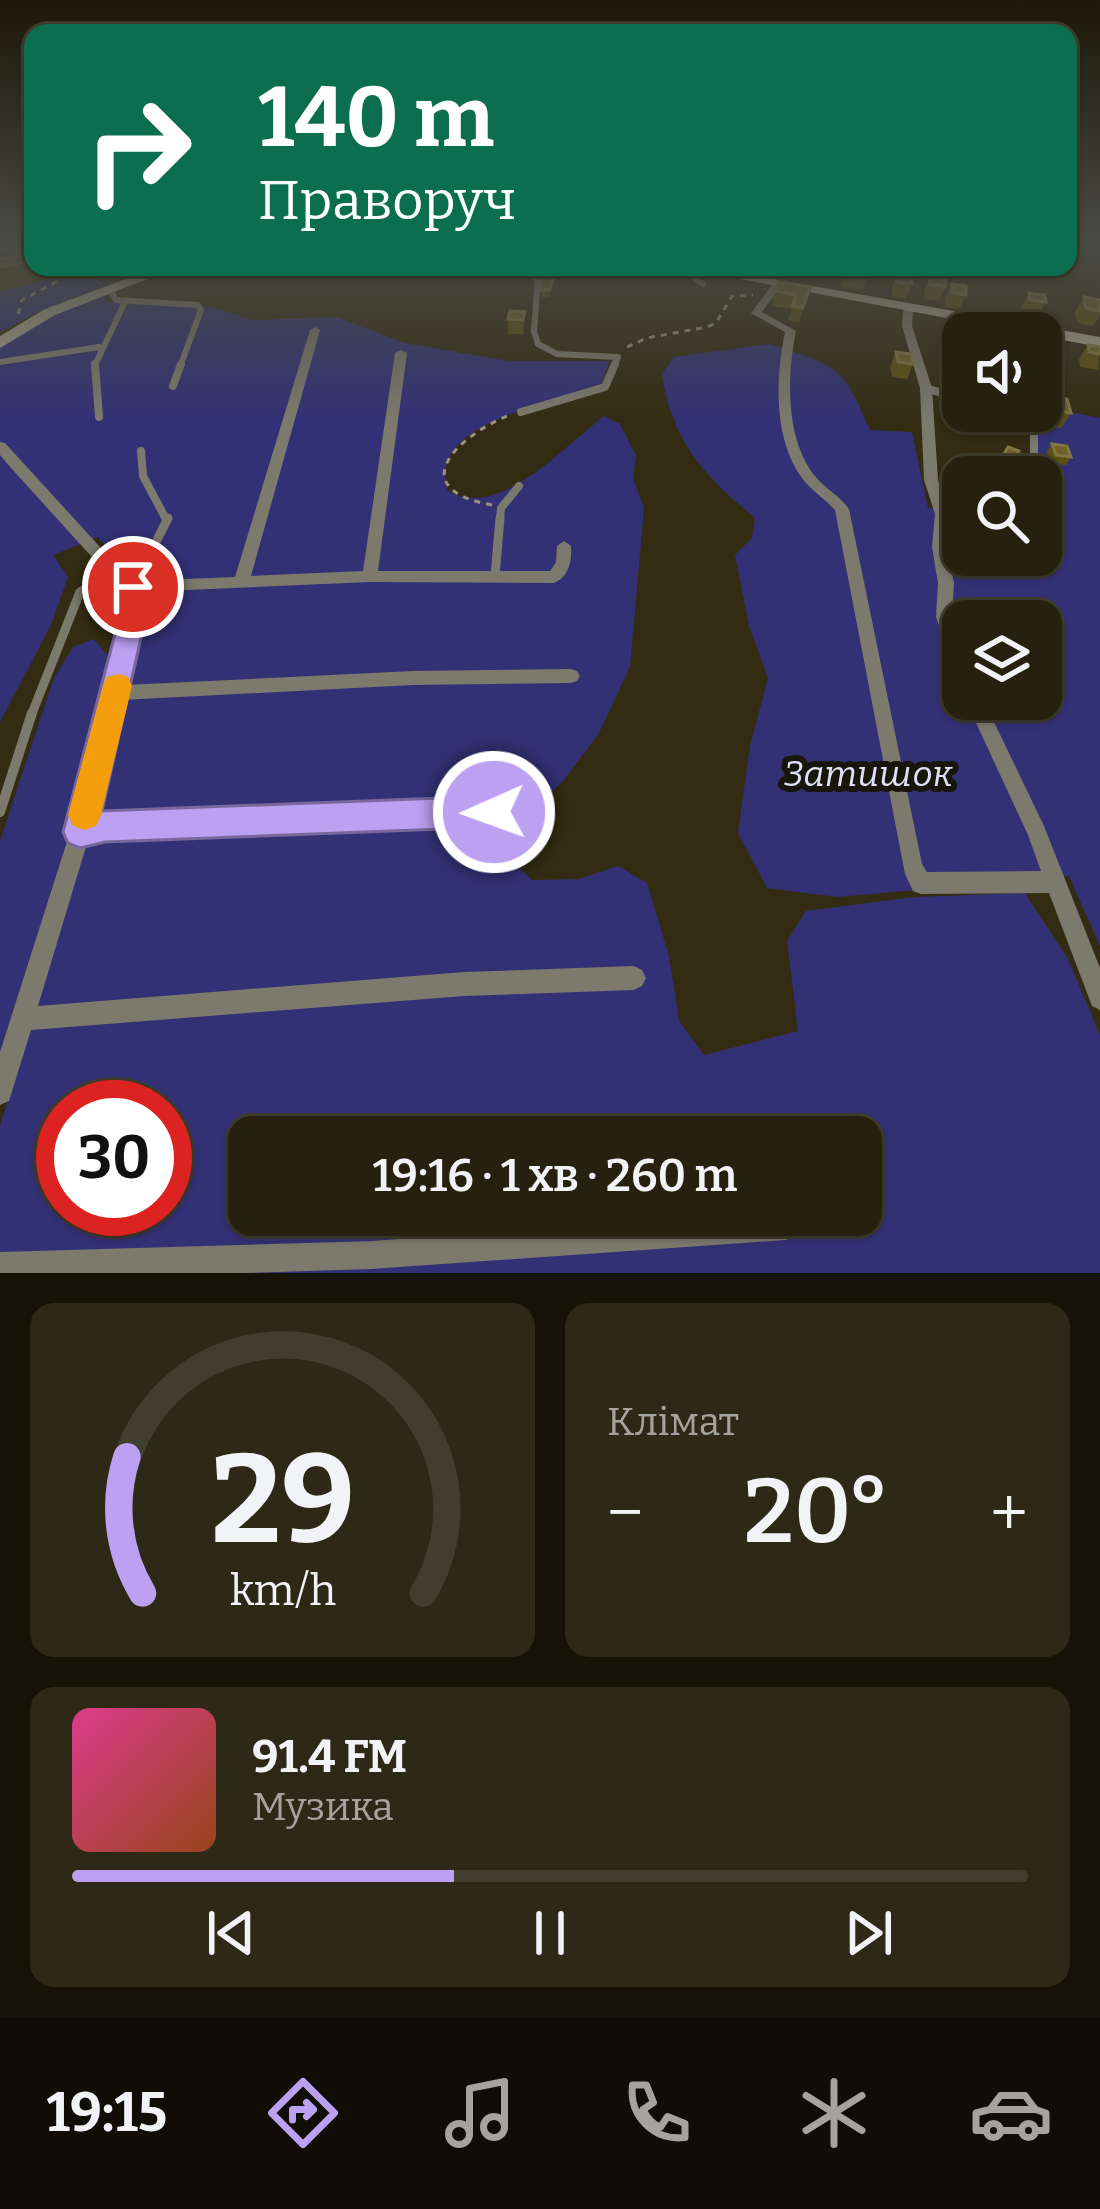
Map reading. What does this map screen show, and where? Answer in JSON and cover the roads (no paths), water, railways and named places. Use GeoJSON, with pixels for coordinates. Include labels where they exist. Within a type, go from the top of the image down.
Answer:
{"type":"FeatureCollection","features":[{"type":"Feature","properties":{"kind":"street"},"geometry":{"type":"LineString","coordinates":[[0,343],[28,324],[79,302]]}},
{"type":"Feature","properties":{"kind":"street"},"geometry":{"type":"LineString","coordinates":[[763,302],[756,313],[791,331],[785,376],[794,444],[812,483],[834,497],[842,509],[913,867],[921,883],[1055,882]]}},
{"type":"Feature","properties":{"kind":"street"},"geometry":{"type":"LineString","coordinates":[[856,302],[1100,342]]}},
{"type":"Feature","properties":{"kind":"street"},"geometry":{"type":"LineString","coordinates":[[908,310],[926,388],[931,480],[942,514],[942,562]]}},
{"type":"Feature","properties":{"kind":"street"},"geometry":{"type":"LineString","coordinates":[[242,580],[315,330]]}},
{"type":"Feature","properties":{"kind":"street"},"geometry":{"type":"LineString","coordinates":[[370,577],[401,353]]}},
{"type":"Feature","properties":{"kind":"street"},"geometry":{"type":"LineString","coordinates":[[0,446],[28,477],[37,495],[133,587],[242,580],[554,577],[564,563],[564,546]]}},
{"type":"Feature","properties":{"kind":"street"},"geometry":{"type":"LineString","coordinates":[[0,1092],[80,832],[134,611],[133,587]]}},
{"type":"Feature","properties":{"kind":"street"},"geometry":{"type":"LineString","coordinates":[[116,693],[412,678],[571,676]]}},
{"type":"Feature","properties":{"kind":"street"},"geometry":{"type":"LineString","coordinates":[[983,720],[1100,998]]}},
{"type":"Feature","properties":{"kind":"street"},"geometry":{"type":"LineString","coordinates":[[80,832],[105,826],[494,812]]}},
{"type":"Feature","properties":{"kind":"street"},"geometry":{"type":"LineString","coordinates":[[22,1019],[464,984],[634,978]]}},
{"type":"Feature","properties":{"kind":"street"},"geometry":{"type":"LineString","coordinates":[[0,1266],[370,1255],[643,1236]]}},
{"type":"Feature","properties":{"kind":"lane"},"geometry":{"type":"LineString","coordinates":[[98,418],[94,365],[125,302]]}},
{"type":"Feature","properties":{"kind":"lane"},"geometry":{"type":"LineString","coordinates":[[169,302],[198,304],[201,310],[173,386]]}},
{"type":"Feature","properties":{"kind":"lane"},"geometry":{"type":"LineString","coordinates":[[520,412],[605,387],[618,357],[550,356],[538,349],[533,335],[536,302]]}},
{"type":"Feature","properties":{"kind":"lane"},"geometry":{"type":"LineString","coordinates":[[0,362],[99,347]]}},
{"type":"Feature","properties":{"kind":"lane"},"geometry":{"type":"LineString","coordinates":[[926,388],[942,393]]}},
{"type":"Feature","properties":{"kind":"lane"},"geometry":{"type":"LineString","coordinates":[[0,812],[42,683],[80,592],[151,552],[167,525],[168,516],[143,476],[142,451]]}},
{"type":"Feature","properties":{"kind":"lane"},"geometry":{"type":"LineString","coordinates":[[495,575],[501,508],[519,486]]}},
{"type":"Feature","properties":{"kind":"park label","name":"Затишок"},"geometry":{"type":"Point","coordinates":[868,773]}}]}
